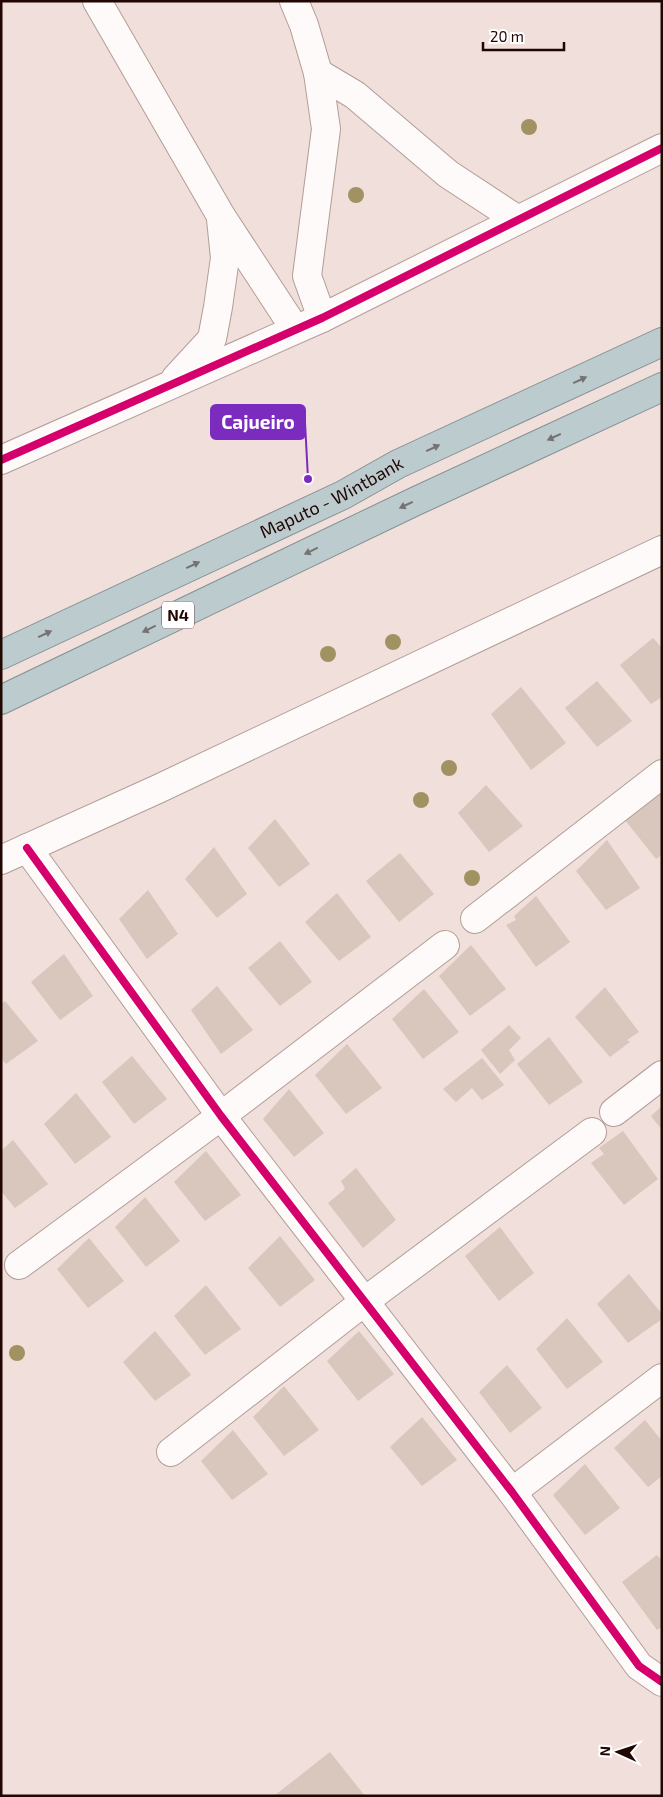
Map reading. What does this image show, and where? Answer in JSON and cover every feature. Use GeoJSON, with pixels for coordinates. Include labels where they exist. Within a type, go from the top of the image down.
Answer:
{"type":"FeatureCollection","features":[{"type":"Feature","properties":{"kind":"highway","name":"Maputo - Wintbank"},"geometry":{"type":"LineString","coordinates":[[1,655],[343,495],[398,464],[662,342]]}},
{"type":"Feature","properties":{"kind":"highway","name":"N4"},"geometry":{"type":"LineString","coordinates":[[1,700],[390,513],[662,387]]}},
{"type":"Feature","properties":{"kind":"street"},"geometry":{"type":"LineString","coordinates":[[96,1],[221,216],[295,330]]}},
{"type":"Feature","properties":{"kind":"street"},"geometry":{"type":"LineString","coordinates":[[294,1],[304,25],[318,73],[326,128],[307,276],[322,318]]}},
{"type":"Feature","properties":{"kind":"street"},"geometry":{"type":"LineString","coordinates":[[318,73],[355,95],[448,174],[518,220]]}},
{"type":"Feature","properties":{"kind":"street"},"geometry":{"type":"LineString","coordinates":[[1,460],[164,390],[322,318],[662,148]]}},
{"type":"Feature","properties":{"kind":"street"},"geometry":{"type":"LineString","coordinates":[[164,390],[212,340],[225,258],[221,216]]}},
{"type":"Feature","properties":{"kind":"street"},"geometry":{"type":"LineString","coordinates":[[1,860],[158,789],[662,550]]}},
{"type":"Feature","properties":{"kind":"street"},"geometry":{"type":"LineString","coordinates":[[475,919],[662,774]]}},
{"type":"Feature","properties":{"kind":"street"},"geometry":{"type":"LineString","coordinates":[[27,848],[221,1116],[512,1492],[639,1666],[662,1682]]}},
{"type":"Feature","properties":{"kind":"street"},"geometry":{"type":"LineString","coordinates":[[19,1264],[221,1116],[445,945]]}},
{"type":"Feature","properties":{"kind":"street"},"geometry":{"type":"LineString","coordinates":[[614,1112],[662,1075]]}},
{"type":"Feature","properties":{"kind":"street"},"geometry":{"type":"LineString","coordinates":[[171,1452],[365,1301],[592,1132]]}},
{"type":"Feature","properties":{"kind":"street"},"geometry":{"type":"LineString","coordinates":[[512,1492],[662,1378]]}},
{"type":"Feature","properties":{"kind":"building"},"geometry":{"type":"Polygon","coordinates":[[[653,638],[662,648],[662,697],[651,704],[620,665],[653,638]]]}},
{"type":"Feature","properties":{"kind":"building"},"geometry":{"type":"Polygon","coordinates":[[[597,681],[632,721],[597,747],[565,708],[597,681]]]}},
{"type":"Feature","properties":{"kind":"building"},"geometry":{"type":"Polygon","coordinates":[[[521,687],[566,743],[531,770],[491,714],[521,687]]]}},
{"type":"Feature","properties":{"kind":"building"},"geometry":{"type":"Polygon","coordinates":[[[486,785],[523,826],[489,852],[458,813],[486,785]]]}},
{"type":"Feature","properties":{"kind":"building"},"geometry":{"type":"Polygon","coordinates":[[[657,789],[662,795],[662,855],[656,859],[625,820],[657,789]]]}},
{"type":"Feature","properties":{"kind":"building"},"geometry":{"type":"Polygon","coordinates":[[[275,819],[310,864],[279,887],[248,848],[275,819]]]}},
{"type":"Feature","properties":{"kind":"building"},"geometry":{"type":"Polygon","coordinates":[[[607,840],[640,888],[606,910],[576,871],[607,840]]]}},
{"type":"Feature","properties":{"kind":"building"},"geometry":{"type":"Polygon","coordinates":[[[214,847],[247,894],[217,918],[185,879],[214,847]]]}},
{"type":"Feature","properties":{"kind":"building"},"geometry":{"type":"Polygon","coordinates":[[[400,853],[434,894],[399,922],[366,881],[400,853]]]}},
{"type":"Feature","properties":{"kind":"building"},"geometry":{"type":"Polygon","coordinates":[[[148,890],[178,934],[147,959],[119,919],[148,890]]]}},
{"type":"Feature","properties":{"kind":"building"},"geometry":{"type":"Polygon","coordinates":[[[337,893],[371,937],[339,961],[305,922],[337,893]]]}},
{"type":"Feature","properties":{"kind":"building"},"geometry":{"type":"Polygon","coordinates":[[[536,896],[570,942],[536,967],[506,925],[516,920],[514,916],[536,896]]]}},
{"type":"Feature","properties":{"kind":"building"},"geometry":{"type":"Polygon","coordinates":[[[280,941],[312,982],[280,1006],[248,968],[280,941]]]}},
{"type":"Feature","properties":{"kind":"building"},"geometry":{"type":"Polygon","coordinates":[[[471,945],[506,989],[470,1016],[439,976],[471,945]]]}},
{"type":"Feature","properties":{"kind":"building"},"geometry":{"type":"Polygon","coordinates":[[[64,954],[93,996],[60,1020],[31,982],[64,954]]]}},
{"type":"Feature","properties":{"kind":"building"},"geometry":{"type":"Polygon","coordinates":[[[217,986],[253,1030],[221,1054],[191,1010],[217,986]]]}},
{"type":"Feature","properties":{"kind":"building"},"geometry":{"type":"Polygon","coordinates":[[[605,987],[639,1032],[627,1040],[630,1042],[610,1057],[575,1017],[605,987]]]}},
{"type":"Feature","properties":{"kind":"building"},"geometry":{"type":"Polygon","coordinates":[[[424,989],[459,1032],[423,1059],[392,1019],[424,989]]]}},
{"type":"Feature","properties":{"kind":"building"},"geometry":{"type":"Polygon","coordinates":[[[5,1001],[38,1041],[6,1064],[1,1058],[1,1004],[5,1001]]]}},
{"type":"Feature","properties":{"kind":"building"},"geometry":{"type":"Polygon","coordinates":[[[509,1025],[521,1038],[509,1050],[515,1060],[500,1074],[481,1050],[509,1025]]]}},
{"type":"Feature","properties":{"kind":"building"},"geometry":{"type":"Polygon","coordinates":[[[549,1037],[583,1082],[549,1105],[517,1064],[549,1037]]]}},
{"type":"Feature","properties":{"kind":"building"},"geometry":{"type":"Polygon","coordinates":[[[347,1044],[382,1088],[346,1114],[315,1075],[347,1044]]]}},
{"type":"Feature","properties":{"kind":"building"},"geometry":{"type":"Polygon","coordinates":[[[132,1056],[167,1099],[134,1124],[102,1082],[132,1056]]]}},
{"type":"Feature","properties":{"kind":"building"},"geometry":{"type":"Polygon","coordinates":[[[482,1058],[504,1085],[482,1100],[472,1088],[456,1102],[443,1089],[482,1058]]]}},
{"type":"Feature","properties":{"kind":"building"},"geometry":{"type":"Polygon","coordinates":[[[289,1089],[324,1133],[294,1157],[263,1119],[289,1089]]]}},
{"type":"Feature","properties":{"kind":"building"},"geometry":{"type":"Polygon","coordinates":[[[76,1093],[111,1137],[75,1164],[44,1124],[76,1093]]]}},
{"type":"Feature","properties":{"kind":"building"},"geometry":{"type":"Polygon","coordinates":[[[662,1106],[662,1130],[651,1116],[662,1106]]]}},
{"type":"Feature","properties":{"kind":"building"},"geometry":{"type":"Polygon","coordinates":[[[623,1131],[658,1179],[624,1205],[591,1163],[604,1154],[599,1148],[623,1131]]]}},
{"type":"Feature","properties":{"kind":"building"},"geometry":{"type":"Polygon","coordinates":[[[13,1140],[48,1184],[15,1208],[1,1191],[1,1151],[13,1140]]]}},
{"type":"Feature","properties":{"kind":"building"},"geometry":{"type":"Polygon","coordinates":[[[206,1151],[241,1195],[205,1221],[174,1182],[206,1151]]]}},
{"type":"Feature","properties":{"kind":"building"},"geometry":{"type":"Polygon","coordinates":[[[356,1168],[396,1220],[363,1248],[328,1203],[345,1189],[341,1181],[356,1168]]]}},
{"type":"Feature","properties":{"kind":"building"},"geometry":{"type":"Polygon","coordinates":[[[145,1197],[180,1241],[146,1267],[115,1227],[145,1197]]]}},
{"type":"Feature","properties":{"kind":"building"},"geometry":{"type":"Polygon","coordinates":[[[500,1227],[534,1273],[499,1301],[465,1256],[500,1227]]]}},
{"type":"Feature","properties":{"kind":"building"},"geometry":{"type":"Polygon","coordinates":[[[280,1236],[315,1280],[280,1307],[248,1268],[280,1236]]]}},
{"type":"Feature","properties":{"kind":"building"},"geometry":{"type":"Polygon","coordinates":[[[89,1238],[124,1281],[88,1308],[57,1269],[89,1238]]]}},
{"type":"Feature","properties":{"kind":"building"},"geometry":{"type":"Polygon","coordinates":[[[629,1274],[662,1314],[662,1319],[628,1343],[597,1304],[629,1274]]]}},
{"type":"Feature","properties":{"kind":"building"},"geometry":{"type":"Polygon","coordinates":[[[206,1285],[241,1329],[205,1355],[174,1316],[206,1285]]]}},
{"type":"Feature","properties":{"kind":"building"},"geometry":{"type":"Polygon","coordinates":[[[567,1318],[603,1362],[567,1389],[536,1349],[567,1318]]]}},
{"type":"Feature","properties":{"kind":"building"},"geometry":{"type":"Polygon","coordinates":[[[155,1331],[191,1375],[155,1401],[123,1362],[155,1331]]]}},
{"type":"Feature","properties":{"kind":"building"},"geometry":{"type":"Polygon","coordinates":[[[359,1331],[394,1374],[358,1401],[327,1361],[359,1331]]]}},
{"type":"Feature","properties":{"kind":"building"},"geometry":{"type":"Polygon","coordinates":[[[507,1365],[542,1408],[510,1433],[479,1392],[507,1365]]]}},
{"type":"Feature","properties":{"kind":"building"},"geometry":{"type":"Polygon","coordinates":[[[284,1386],[319,1430],[284,1456],[253,1417],[284,1386]]]}},
{"type":"Feature","properties":{"kind":"building"},"geometry":{"type":"Polygon","coordinates":[[[422,1417],[457,1460],[422,1486],[390,1447],[422,1417]]]}},
{"type":"Feature","properties":{"kind":"building"},"geometry":{"type":"Polygon","coordinates":[[[645,1420],[662,1441],[662,1476],[648,1487],[614,1448],[645,1420]]]}},
{"type":"Feature","properties":{"kind":"building"},"geometry":{"type":"Polygon","coordinates":[[[233,1430],[268,1474],[232,1500],[201,1461],[233,1430]]]}},
{"type":"Feature","properties":{"kind":"building"},"geometry":{"type":"Polygon","coordinates":[[[585,1464],[620,1508],[585,1535],[553,1495],[585,1464]]]}},
{"type":"Feature","properties":{"kind":"building"},"geometry":{"type":"Polygon","coordinates":[[[657,1555],[662,1561],[662,1627],[657,1630],[622,1582],[657,1555]]]}},
{"type":"Feature","properties":{"kind":"building"},"geometry":{"type":"Polygon","coordinates":[[[330,1752],[365,1796],[274,1796],[330,1752]]]}},
{"type":"Feature","properties":{"kind":"cycle path"},"geometry":{"type":"LineString","coordinates":[[1,460],[322,318],[662,148]]}},
{"type":"Feature","properties":{"kind":"cycle path"},"geometry":{"type":"LineString","coordinates":[[27,848],[221,1116],[512,1492],[639,1666],[662,1682]]}},
{"type":"Feature","properties":{"kind":"place","name":"Cajueiro"},"geometry":{"type":"Point","coordinates":[308,479]}}]}
